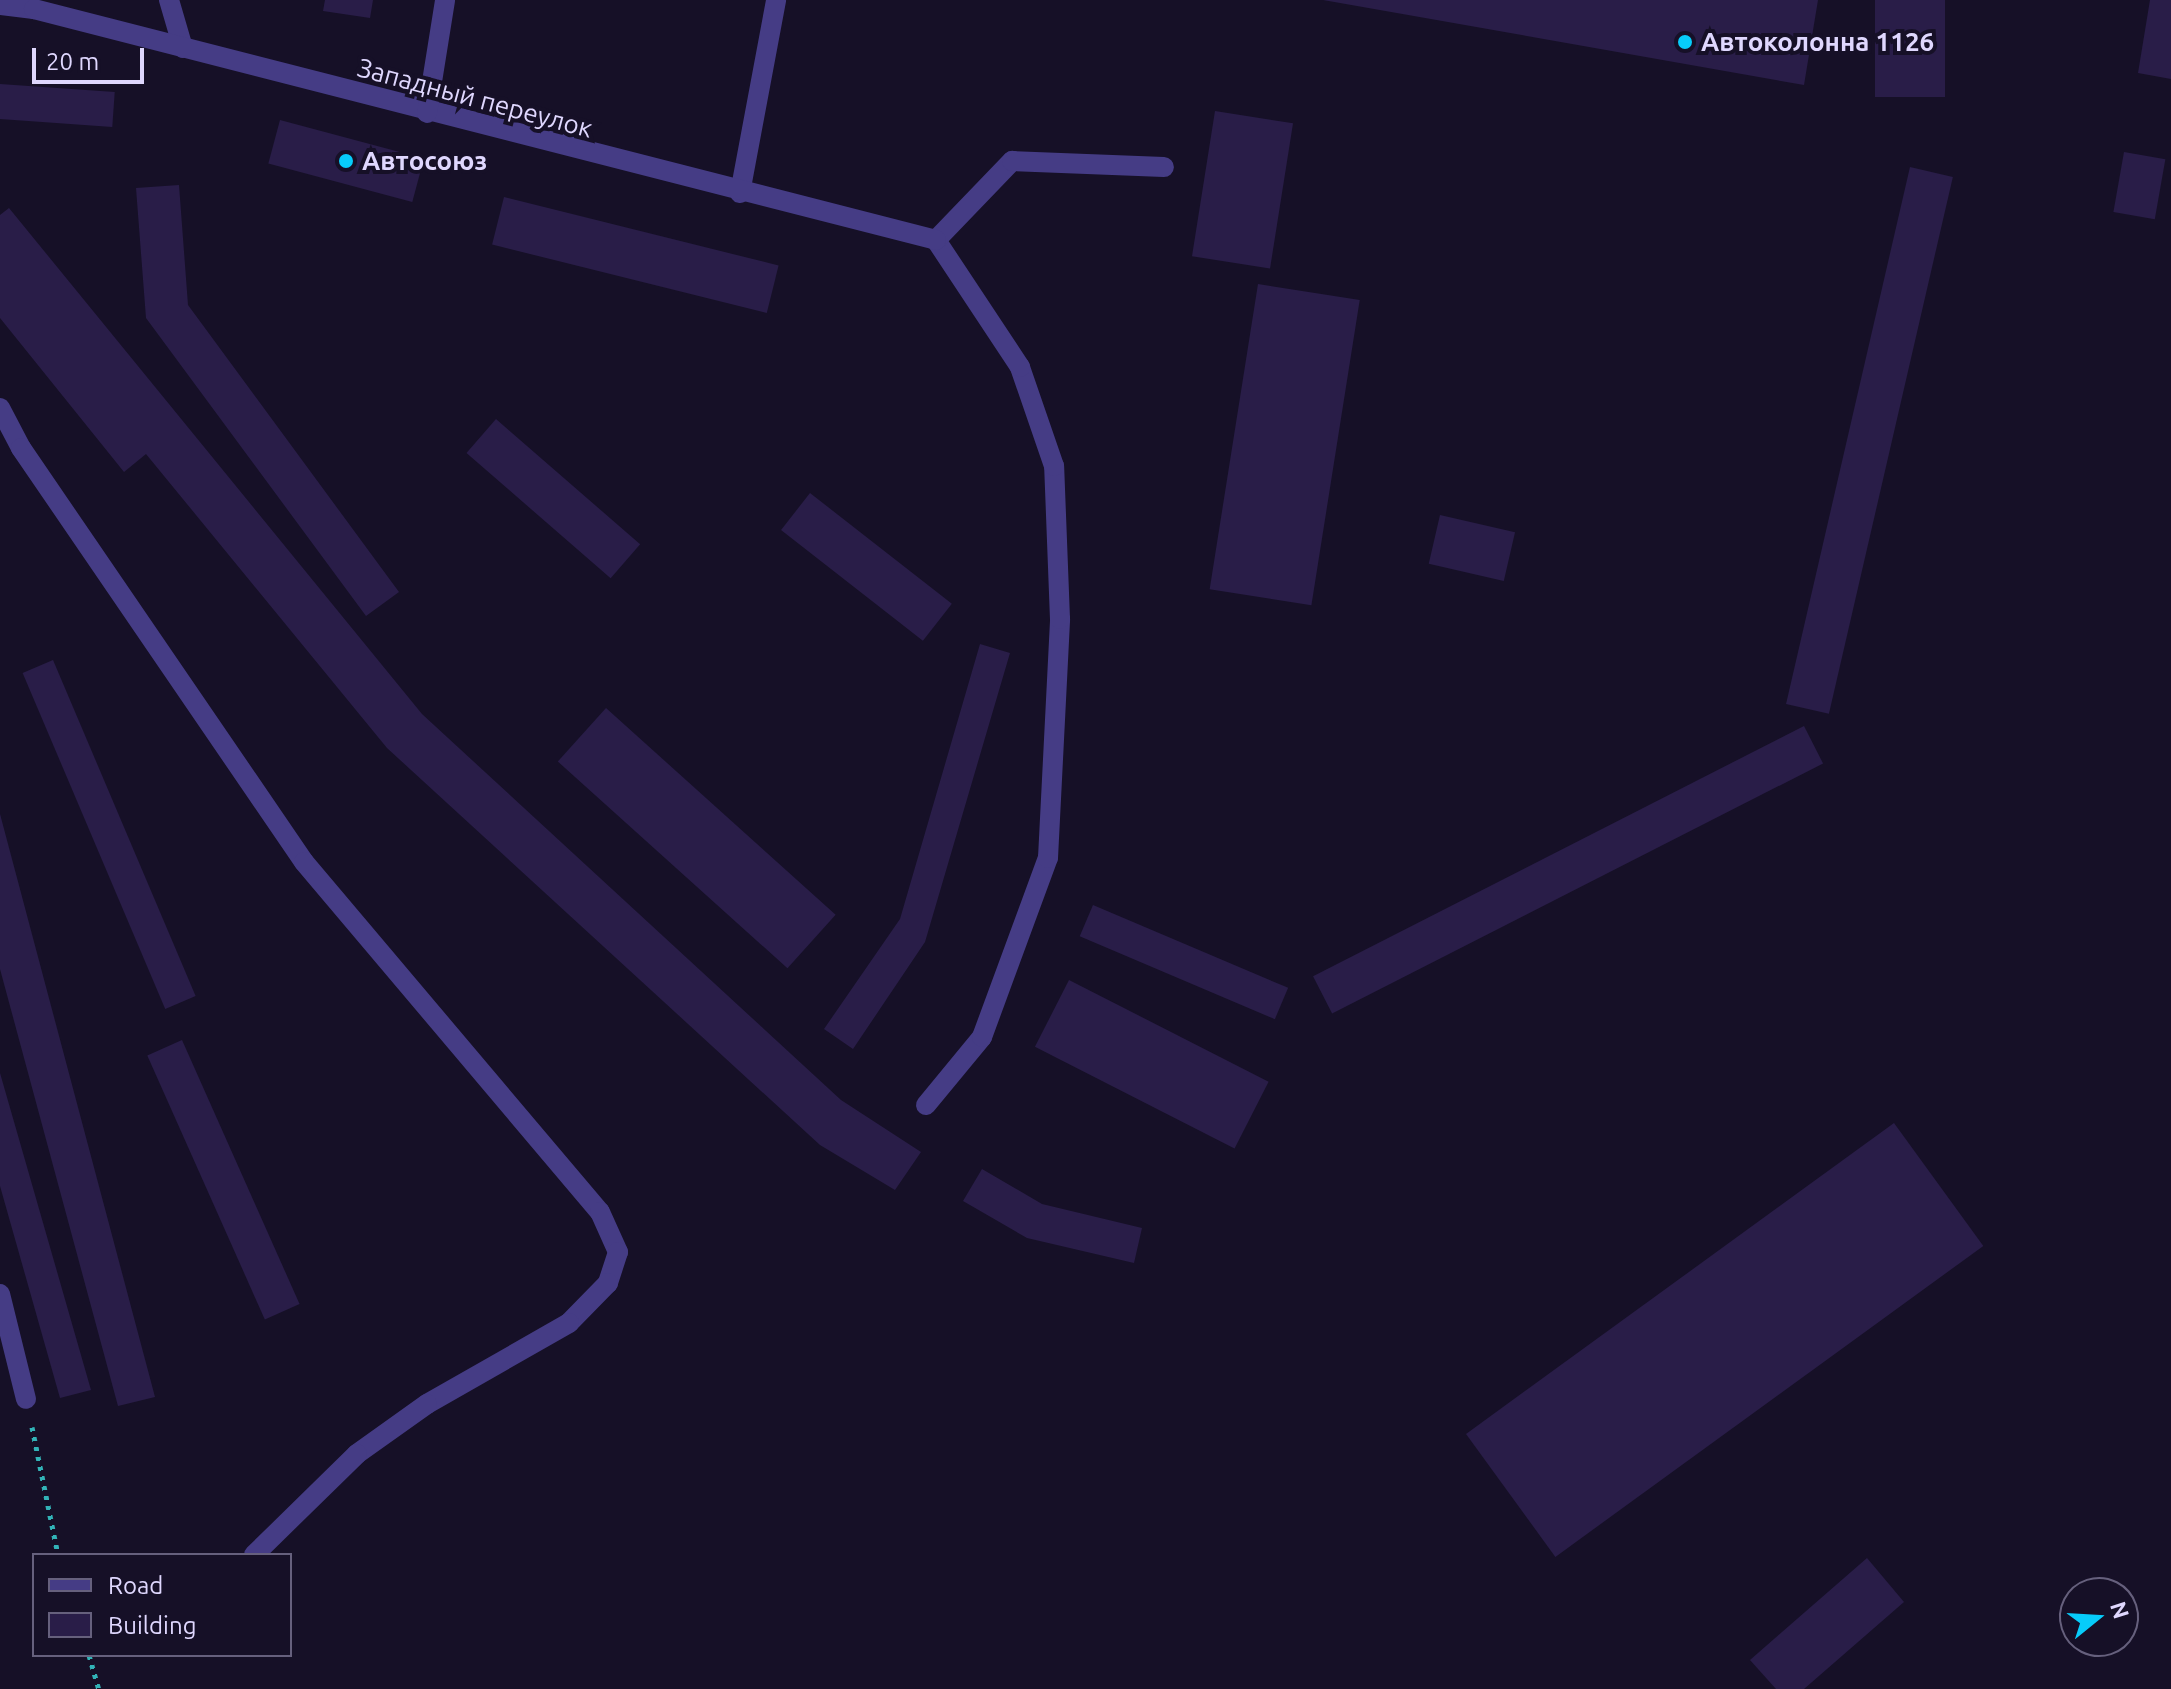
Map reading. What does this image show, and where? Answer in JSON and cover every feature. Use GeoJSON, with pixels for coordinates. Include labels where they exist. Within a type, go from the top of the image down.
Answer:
{"type":"FeatureCollection","features":[{"type":"Feature","properties":{"kind":"street"},"geometry":{"type":"LineString","coordinates":[[169,0],[183,48]]}},
{"type":"Feature","properties":{"kind":"street"},"geometry":{"type":"LineString","coordinates":[[427,113],[445,0]]}},
{"type":"Feature","properties":{"kind":"street"},"geometry":{"type":"LineString","coordinates":[[740,193],[776,0]]}},
{"type":"Feature","properties":{"kind":"street","name":"Западный переулок"},"geometry":{"type":"LineString","coordinates":[[0,5],[34,9],[427,113],[936,240]]}},
{"type":"Feature","properties":{"kind":"street"},"geometry":{"type":"LineString","coordinates":[[926,1105],[982,1037],[1048,858],[1060,619],[1054,466],[1020,367],[936,240],[1012,161],[1164,167]]}},
{"type":"Feature","properties":{"kind":"street"},"geometry":{"type":"LineString","coordinates":[[0,408],[21,448],[304,862],[600,1212],[618,1252],[608,1283],[569,1323],[427,1404],[357,1454],[256,1553]]}},
{"type":"Feature","properties":{"kind":"street"},"geometry":{"type":"LineString","coordinates":[[0,1294],[26,1399]]}},
{"type":"Feature","properties":{"kind":"path"},"geometry":{"type":"LineString","coordinates":[[26,1399],[58,1553]]}},
{"type":"Feature","properties":{"kind":"path"},"geometry":{"type":"LineString","coordinates":[[90,1657],[99,1689]]}},
{"type":"Feature","properties":{"kind":"building"},"geometry":{"type":"Polygon","coordinates":[[[325,0],[373,0],[370,18],[323,11],[325,0]]]}},
{"type":"Feature","properties":{"kind":"building","name":"Автоколонна 1126"},"geometry":{"type":"Polygon","coordinates":[[[1323,0],[1818,0],[1804,85],[1323,0]]]}},
{"type":"Feature","properties":{"kind":"building"},"geometry":{"type":"Polygon","coordinates":[[[1875,0],[1945,0],[1945,97],[1875,97],[1875,0]]]}},
{"type":"Feature","properties":{"kind":"building"},"geometry":{"type":"Polygon","coordinates":[[[2150,0],[2171,0],[2171,79],[2138,73],[2150,0]]]}},
{"type":"Feature","properties":{"kind":"building"},"geometry":{"type":"Polygon","coordinates":[[[0,84],[115,92],[112,127],[0,119],[0,84]]]}},
{"type":"Feature","properties":{"kind":"building"},"geometry":{"type":"Polygon","coordinates":[[[1215,111],[1293,123],[1270,269],[1192,256],[1215,111]]]}},
{"type":"Feature","properties":{"kind":"building","name":"Автосоюз"},"geometry":{"type":"Polygon","coordinates":[[[280,120],[424,159],[412,202],[268,163],[280,120]]]}},
{"type":"Feature","properties":{"kind":"building"},"geometry":{"type":"Polygon","coordinates":[[[2124,152],[2165,159],[2155,219],[2113,212],[2124,152]]]}},
{"type":"Feature","properties":{"kind":"building"},"geometry":{"type":"Polygon","coordinates":[[[1910,167],[1953,177],[1829,714],[1786,704],[1910,167]]]}},
{"type":"Feature","properties":{"kind":"building"},"geometry":{"type":"Polygon","coordinates":[[[179,185],[188,305],[399,592],[366,616],[146,318],[136,188],[179,185]]]}},
{"type":"Feature","properties":{"kind":"building"},"geometry":{"type":"Polygon","coordinates":[[[504,197],[779,265],[767,313],[492,245],[504,197]]]}},
{"type":"Feature","properties":{"kind":"building"},"geometry":{"type":"Polygon","coordinates":[[[9,208],[422,714],[841,1100],[921,1152],[895,1190],[820,1145],[387,748],[146,454],[124,472],[0,318],[0,215],[9,208]]]}},
{"type":"Feature","properties":{"kind":"building"},"geometry":{"type":"Polygon","coordinates":[[[1258,284],[1360,300],[1311,605],[1210,589],[1258,284]]]}},
{"type":"Feature","properties":{"kind":"building"},"geometry":{"type":"Polygon","coordinates":[[[496,419],[640,544],[611,578],[466,453],[496,419]]]}},
{"type":"Feature","properties":{"kind":"building"},"geometry":{"type":"Polygon","coordinates":[[[810,493],[952,604],[923,641],[781,530],[810,493]]]}},
{"type":"Feature","properties":{"kind":"building"},"geometry":{"type":"Polygon","coordinates":[[[1440,515],[1515,532],[1504,581],[1429,564],[1440,515]]]}},
{"type":"Feature","properties":{"kind":"building"},"geometry":{"type":"Polygon","coordinates":[[[980,644],[1010,653],[925,942],[853,1049],[824,1029],[900,919],[980,644]]]}},
{"type":"Feature","properties":{"kind":"building"},"geometry":{"type":"Polygon","coordinates":[[[53,660],[196,996],[165,1009],[23,673],[53,660]]]}},
{"type":"Feature","properties":{"kind":"building"},"geometry":{"type":"Polygon","coordinates":[[[606,708],[836,915],[787,968],[558,762],[606,708]]]}},
{"type":"Feature","properties":{"kind":"building"},"geometry":{"type":"Polygon","coordinates":[[[1804,726],[1823,763],[1332,1014],[1313,976],[1804,726]]]}},
{"type":"Feature","properties":{"kind":"building"},"geometry":{"type":"Polygon","coordinates":[[[0,814],[155,1397],[118,1406],[0,969],[0,814]]]}},
{"type":"Feature","properties":{"kind":"building"},"geometry":{"type":"Polygon","coordinates":[[[1093,905],[1288,988],[1275,1019],[1080,936],[1093,905]]]}},
{"type":"Feature","properties":{"kind":"building"},"geometry":{"type":"Polygon","coordinates":[[[1069,980],[1269,1082],[1235,1149],[1035,1047],[1069,980]]]}},
{"type":"Feature","properties":{"kind":"building"},"geometry":{"type":"Polygon","coordinates":[[[182,1040],[300,1304],[265,1319],[147,1055],[182,1040]]]}},
{"type":"Feature","properties":{"kind":"building"},"geometry":{"type":"Polygon","coordinates":[[[0,1073],[91,1390],[60,1398],[0,1186],[0,1073]]]}},
{"type":"Feature","properties":{"kind":"building"},"geometry":{"type":"Polygon","coordinates":[[[1894,1123],[1983,1246],[1555,1557],[1466,1434],[1894,1123]]]}},
{"type":"Feature","properties":{"kind":"building"},"geometry":{"type":"Polygon","coordinates":[[[982,1169],[1042,1204],[1142,1228],[1134,1263],[1027,1238],[963,1201],[982,1169]]]}},
{"type":"Feature","properties":{"kind":"building"},"geometry":{"type":"Polygon","coordinates":[[[1867,1558],[1904,1602],[1804,1689],[1776,1689],[1750,1660],[1867,1558]]]}},
{"type":"Feature","properties":{"kind":"place","name":"Автоколонна 1126"},"geometry":{"type":"Point","coordinates":[1685,42]}},
{"type":"Feature","properties":{"kind":"place","name":"Автосоюз"},"geometry":{"type":"Point","coordinates":[346,161]}}]}
